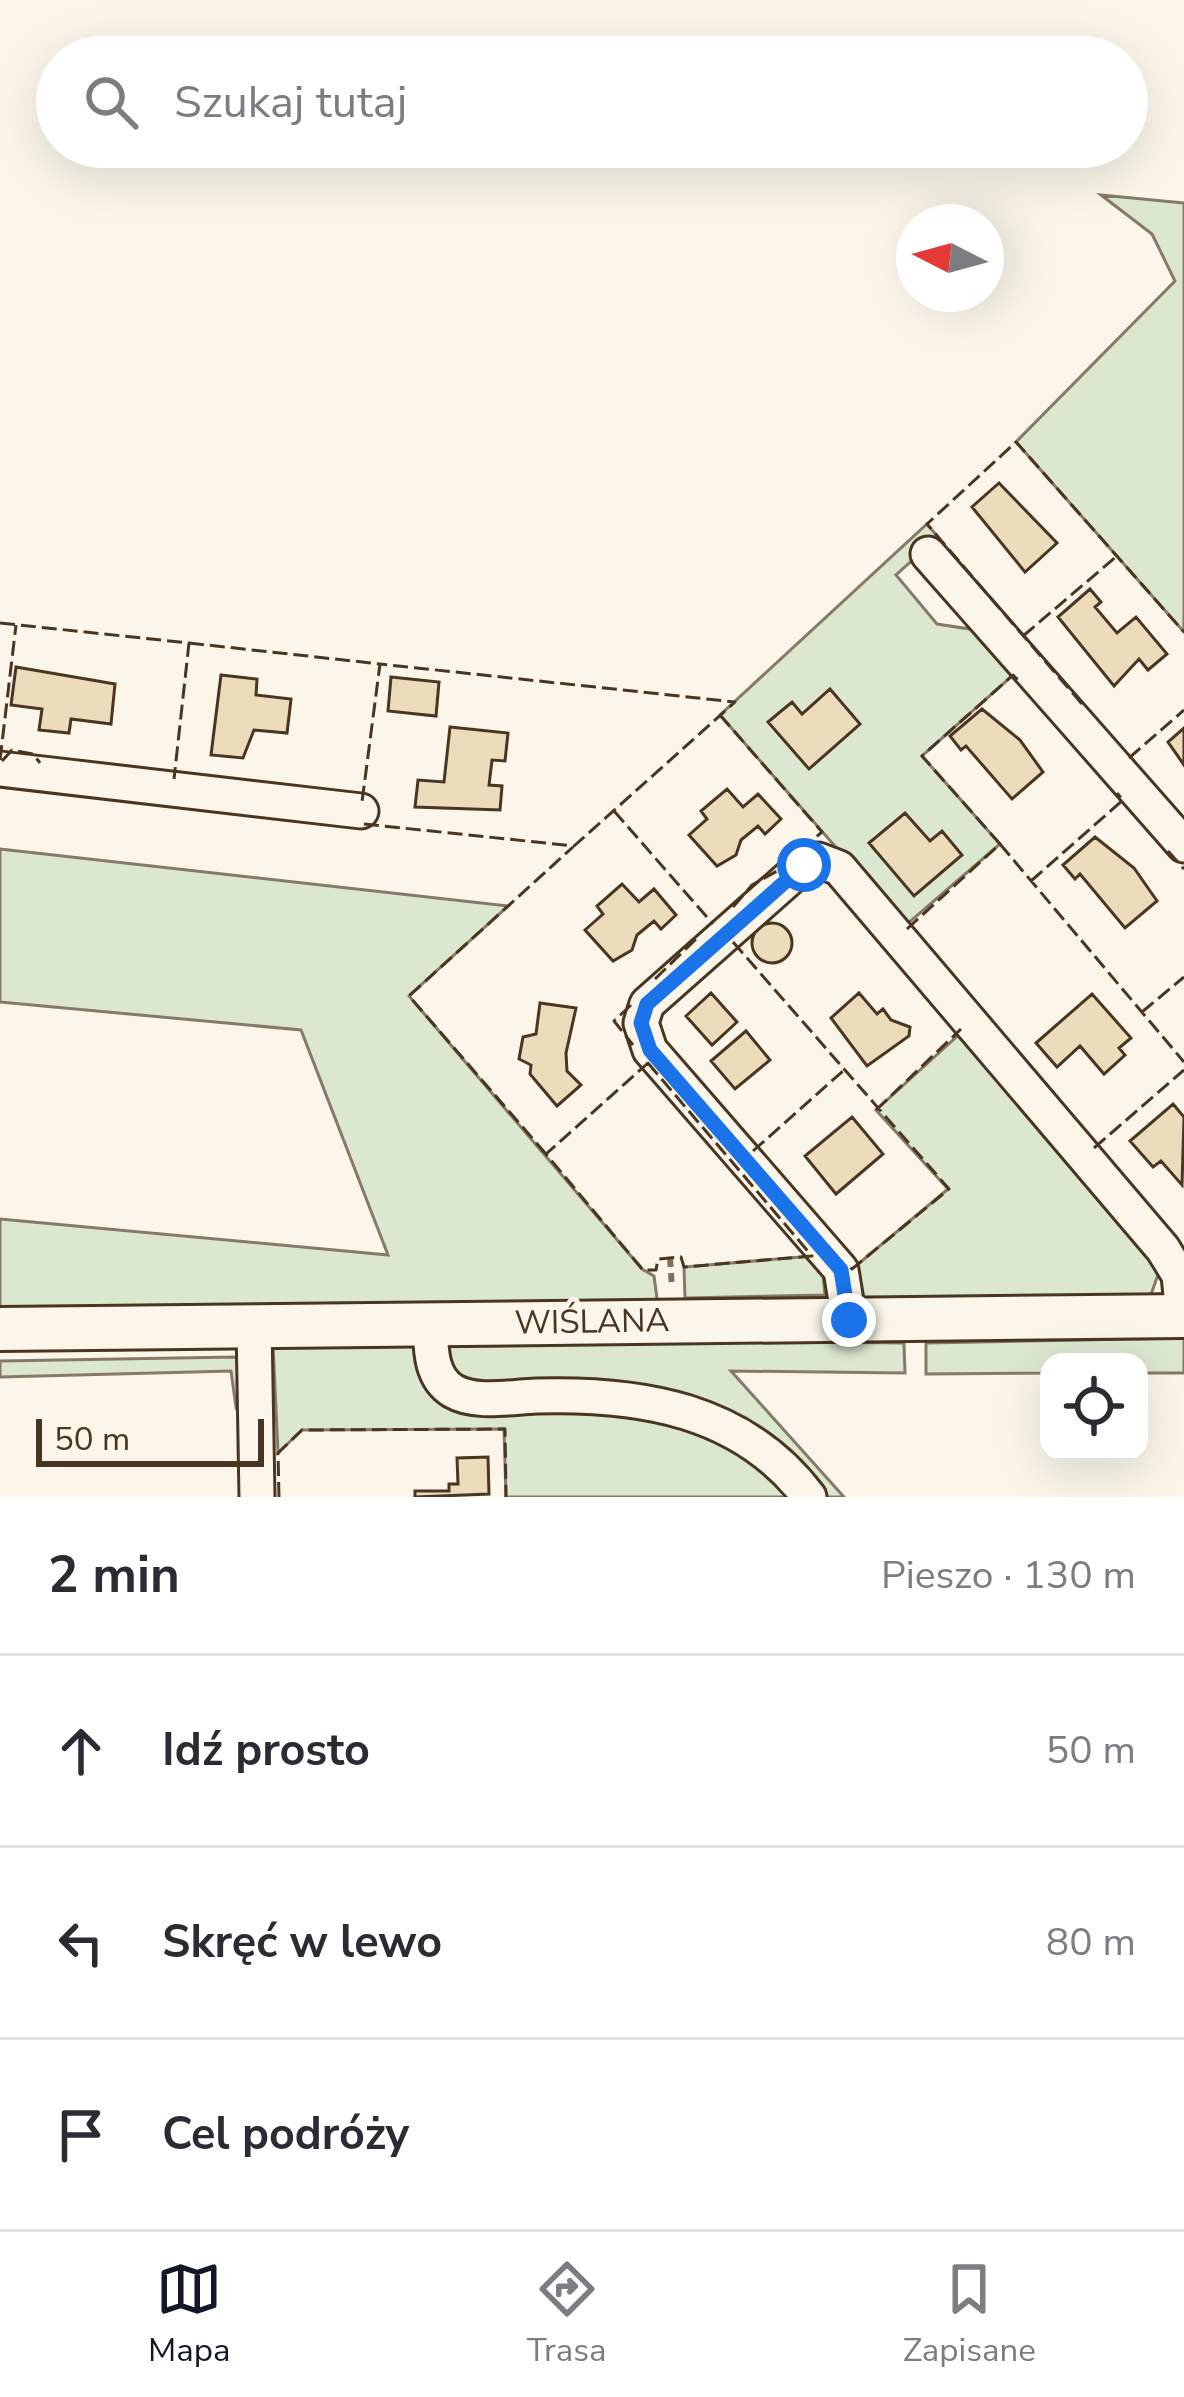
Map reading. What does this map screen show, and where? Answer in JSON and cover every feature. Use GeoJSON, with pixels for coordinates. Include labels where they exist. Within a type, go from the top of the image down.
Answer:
{"type":"FeatureCollection","features":[{"type":"Feature","properties":{"kind":"main road","name":"WIŚLANA"},"geometry":{"type":"LineString","coordinates":[[0,1329],[1184,1316]]}},
{"type":"Feature","properties":{"kind":"street"},"geometry":{"type":"LineString","coordinates":[[928,554],[1184,845]]}},
{"type":"Feature","properties":{"kind":"street"},"geometry":{"type":"LineString","coordinates":[[0,770],[361,812]]}},
{"type":"Feature","properties":{"kind":"street"},"geometry":{"type":"LineString","coordinates":[[849,1320],[841,1270],[650,1050],[641,1023],[647,1004],[804,865],[818,860],[838,868],[1163,1249],[1179,1275],[1184,1316]]}},
{"type":"Feature","properties":{"kind":"street"},"geometry":{"type":"LineString","coordinates":[[430,1324],[435,1368],[454,1391],[478,1397],[619,1397],[706,1417],[777,1459],[809,1497]]}},
{"type":"Feature","properties":{"kind":"street"},"geometry":{"type":"LineString","coordinates":[[254,1326],[257,1497]]}},
{"type":"Feature","properties":{"kind":"green space"},"geometry":{"type":"Polygon","coordinates":[[[1101,195],[1184,203],[1184,632],[1016,442],[1175,281],[1152,234],[1101,195]]]}},
{"type":"Feature","properties":{"kind":"green space"},"geometry":{"type":"Polygon","coordinates":[[[927,524],[938,537],[896,575],[937,624],[976,630],[1013,675],[922,756],[1000,844],[905,926],[720,715],[927,524]]]}},
{"type":"Feature","properties":{"kind":"green space"},"geometry":{"type":"Polygon","coordinates":[[[0,849],[508,906],[409,996],[642,1269],[654,1276],[657,1298],[652,1305],[0,1315],[0,1219],[388,1255],[301,1030],[0,1002],[0,849]]]}},
{"type":"Feature","properties":{"kind":"green space"},"geometry":{"type":"Polygon","coordinates":[[[963,1031],[1151,1258],[1159,1272],[1149,1300],[858,1302],[852,1269],[948,1189],[876,1110],[963,1031]]]}},
{"type":"Feature","properties":{"kind":"green space"},"geometry":{"type":"Polygon","coordinates":[[[812,1256],[822,1264],[825,1295],[685,1298],[684,1267],[812,1256]]]}},
{"type":"Feature","properties":{"kind":"green space"},"geometry":{"type":"Polygon","coordinates":[[[1184,1338],[1184,1373],[1148,1373],[1148,1353],[1040,1353],[1040,1373],[926,1374],[926,1343],[1184,1338]]]}},
{"type":"Feature","properties":{"kind":"green space"},"geometry":{"type":"Polygon","coordinates":[[[904,1343],[905,1373],[731,1371],[844,1497],[506,1497],[504,1429],[302,1430],[278,1453],[273,1344],[904,1343]]]}},
{"type":"Feature","properties":{"kind":"green space"},"geometry":{"type":"Polygon","coordinates":[[[236,1357],[245,1395],[236,1407],[231,1371],[0,1377],[0,1361],[236,1357]]]}},
{"type":"Feature","properties":{"kind":"building"},"geometry":{"type":"Polygon","coordinates":[[[999,483],[1057,543],[1025,572],[972,507],[999,483]]]}},
{"type":"Feature","properties":{"kind":"building"},"geometry":{"type":"Polygon","coordinates":[[[1090,589],[1101,602],[1095,607],[1117,633],[1136,617],[1167,654],[1148,670],[1139,659],[1114,686],[1058,617],[1090,589]]]}},
{"type":"Feature","properties":{"kind":"building"},"geometry":{"type":"Polygon","coordinates":[[[16,667],[115,684],[111,724],[71,719],[69,733],[39,730],[42,709],[11,705],[16,667]]]}},
{"type":"Feature","properties":{"kind":"building"},"geometry":{"type":"Polygon","coordinates":[[[221,675],[257,679],[256,695],[291,699],[287,733],[254,730],[243,758],[211,755],[221,675]]]}},
{"type":"Feature","properties":{"kind":"building"},"geometry":{"type":"Polygon","coordinates":[[[391,677],[439,682],[436,716],[388,711],[391,677]]]}},
{"type":"Feature","properties":{"kind":"building"},"geometry":{"type":"Polygon","coordinates":[[[830,689],[860,724],[809,769],[768,722],[792,702],[802,714],[830,689]]]}},
{"type":"Feature","properties":{"kind":"building"},"geometry":{"type":"Polygon","coordinates":[[[982,709],[1020,740],[1043,772],[1012,799],[966,746],[961,750],[950,736],[982,709]]]}},
{"type":"Feature","properties":{"kind":"building"},"geometry":{"type":"Polygon","coordinates":[[[450,727],[508,733],[505,761],[492,760],[489,785],[502,786],[500,810],[415,807],[418,780],[444,782],[450,727]]]}},
{"type":"Feature","properties":{"kind":"building"},"geometry":{"type":"Polygon","coordinates":[[[1184,728],[1184,765],[1168,742],[1184,728]]]}},
{"type":"Feature","properties":{"kind":"building"},"geometry":{"type":"Polygon","coordinates":[[[727,789],[743,807],[758,794],[781,819],[765,834],[758,826],[741,840],[736,855],[717,866],[689,835],[707,819],[701,811],[727,789]]]}},
{"type":"Feature","properties":{"kind":"building"},"geometry":{"type":"Polygon","coordinates":[[[905,813],[930,841],[942,831],[962,855],[914,896],[869,843],[905,813]]]}},
{"type":"Feature","properties":{"kind":"building"},"geometry":{"type":"Polygon","coordinates":[[[1095,837],[1134,868],[1157,901],[1125,928],[1080,874],[1075,879],[1063,865],[1095,837]]]}},
{"type":"Feature","properties":{"kind":"building"},"geometry":{"type":"Polygon","coordinates":[[[622,884],[639,902],[654,889],[676,915],[661,929],[654,921],[637,935],[632,950],[613,961],[585,930],[603,914],[597,906],[622,884]]]}},
{"type":"Feature","properties":{"kind":"building"},"geometry":{"type":"Polygon","coordinates":[[[772,923],[786,929],[792,943],[786,957],[772,963],[758,957],[752,943],[758,929],[772,923]]]}},
{"type":"Feature","properties":{"kind":"building"},"geometry":{"type":"Polygon","coordinates":[[[711,993],[737,1022],[712,1045],[686,1016],[711,993]]]}},
{"type":"Feature","properties":{"kind":"building"},"geometry":{"type":"Polygon","coordinates":[[[859,993],[877,1014],[883,1009],[891,1020],[910,1027],[909,1036],[867,1066],[831,1018],[859,993]]]}},
{"type":"Feature","properties":{"kind":"building"},"geometry":{"type":"Polygon","coordinates":[[[1092,994],[1131,1038],[1119,1048],[1125,1055],[1104,1074],[1080,1046],[1057,1067],[1036,1043],[1092,994]]]}},
{"type":"Feature","properties":{"kind":"building"},"geometry":{"type":"Polygon","coordinates":[[[540,1003],[576,1008],[567,1071],[581,1085],[557,1106],[530,1074],[531,1065],[519,1059],[523,1037],[536,1034],[540,1003]]]}},
{"type":"Feature","properties":{"kind":"building"},"geometry":{"type":"Polygon","coordinates":[[[746,1031],[770,1060],[735,1089],[711,1061],[746,1031]]]}},
{"type":"Feature","properties":{"kind":"building"},"geometry":{"type":"Polygon","coordinates":[[[1173,1104],[1184,1117],[1182,1185],[1161,1161],[1153,1167],[1130,1141],[1173,1104]]]}},
{"type":"Feature","properties":{"kind":"building"},"geometry":{"type":"Polygon","coordinates":[[[852,1117],[883,1154],[836,1194],[805,1156],[852,1117]]]}},
{"type":"Feature","properties":{"kind":"building"},"geometry":{"type":"Polygon","coordinates":[[[488,1457],[489,1494],[415,1497],[415,1491],[449,1491],[449,1484],[458,1484],[457,1458],[488,1457]]]}},
{"type":"Feature","properties":{"kind":"fence"},"geometry":{"type":"LineString","coordinates":[[1082,704],[927,524],[1016,442],[1184,632]]}},
{"type":"Feature","properties":{"kind":"fence"},"geometry":{"type":"LineString","coordinates":[[1023,636],[1117,556]]}},
{"type":"Feature","properties":{"kind":"fence"},"geometry":{"type":"LineString","coordinates":[[0,623],[189,643],[174,779]]}},
{"type":"Feature","properties":{"kind":"fence"},"geometry":{"type":"LineString","coordinates":[[0,760],[16,625]]}},
{"type":"Feature","properties":{"kind":"fence"},"geometry":{"type":"LineString","coordinates":[[189,643],[380,664],[362,802]]}},
{"type":"Feature","properties":{"kind":"fence"},"geometry":{"type":"LineString","coordinates":[[364,824],[574,846],[735,702],[380,664]]}},
{"type":"Feature","properties":{"kind":"fence"},"geometry":{"type":"LineString","coordinates":[[1000,844],[922,756],[1013,675],[1018,680]]}},
{"type":"Feature","properties":{"kind":"fence"},"geometry":{"type":"LineString","coordinates":[[1129,758],[1184,710]]}},
{"type":"Feature","properties":{"kind":"fence"},"geometry":{"type":"LineString","coordinates":[[720,715],[822,832],[800,851]]}},
{"type":"Feature","properties":{"kind":"fence"},"geometry":{"type":"LineString","coordinates":[[2,761],[12,750],[33,754],[40,763]]}},
{"type":"Feature","properties":{"kind":"fence"},"geometry":{"type":"LineString","coordinates":[[1031,881],[1123,800],[1117,793]]}},
{"type":"Feature","properties":{"kind":"fence"},"geometry":{"type":"LineString","coordinates":[[614,811],[713,924]]}},
{"type":"Feature","properties":{"kind":"fence"},"geometry":{"type":"LineString","coordinates":[[907,929],[1000,844],[1184,1062]]}},
{"type":"Feature","properties":{"kind":"fence"},"geometry":{"type":"LineString","coordinates":[[546,1154],[409,996],[573,847]]}},
{"type":"Feature","properties":{"kind":"fence"},"geometry":{"type":"LineString","coordinates":[[1168,851],[1184,869]]}},
{"type":"Feature","properties":{"kind":"fence"},"geometry":{"type":"LineString","coordinates":[[733,907],[752,885],[777,871]]}},
{"type":"Feature","properties":{"kind":"fence"},"geometry":{"type":"LineString","coordinates":[[655,979],[697,938]]}},
{"type":"Feature","properties":{"kind":"fence"},"geometry":{"type":"LineString","coordinates":[[733,942],[949,1189],[852,1269],[849,1266]]}},
{"type":"Feature","properties":{"kind":"fence"},"geometry":{"type":"LineString","coordinates":[[1142,1012],[1184,977]]}},
{"type":"Feature","properties":{"kind":"fence"},"geometry":{"type":"LineString","coordinates":[[631,1005],[614,1021],[633,1045]]}},
{"type":"Feature","properties":{"kind":"fence"},"geometry":{"type":"LineString","coordinates":[[876,1110],[961,1029]]}},
{"type":"Feature","properties":{"kind":"fence"},"geometry":{"type":"LineString","coordinates":[[648,1063],[812,1256],[684,1267],[681,1257],[658,1259],[656,1270],[643,1270],[546,1154],[648,1063]]}},
{"type":"Feature","properties":{"kind":"fence"},"geometry":{"type":"LineString","coordinates":[[1094,1148],[1184,1070]]}},
{"type":"Feature","properties":{"kind":"fence"},"geometry":{"type":"LineString","coordinates":[[753,1151],[843,1071]]}},
{"type":"Feature","properties":{"kind":"fence"},"geometry":{"type":"LineString","coordinates":[[279,1497],[278,1453],[302,1430],[505,1429],[506,1497]]}},
{"type":"Feature","properties":{"kind":"route"},"geometry":{"type":"LineString","coordinates":[[804,865],[647,1004],[641,1023],[650,1050],[841,1270],[849,1320]]}}]}
